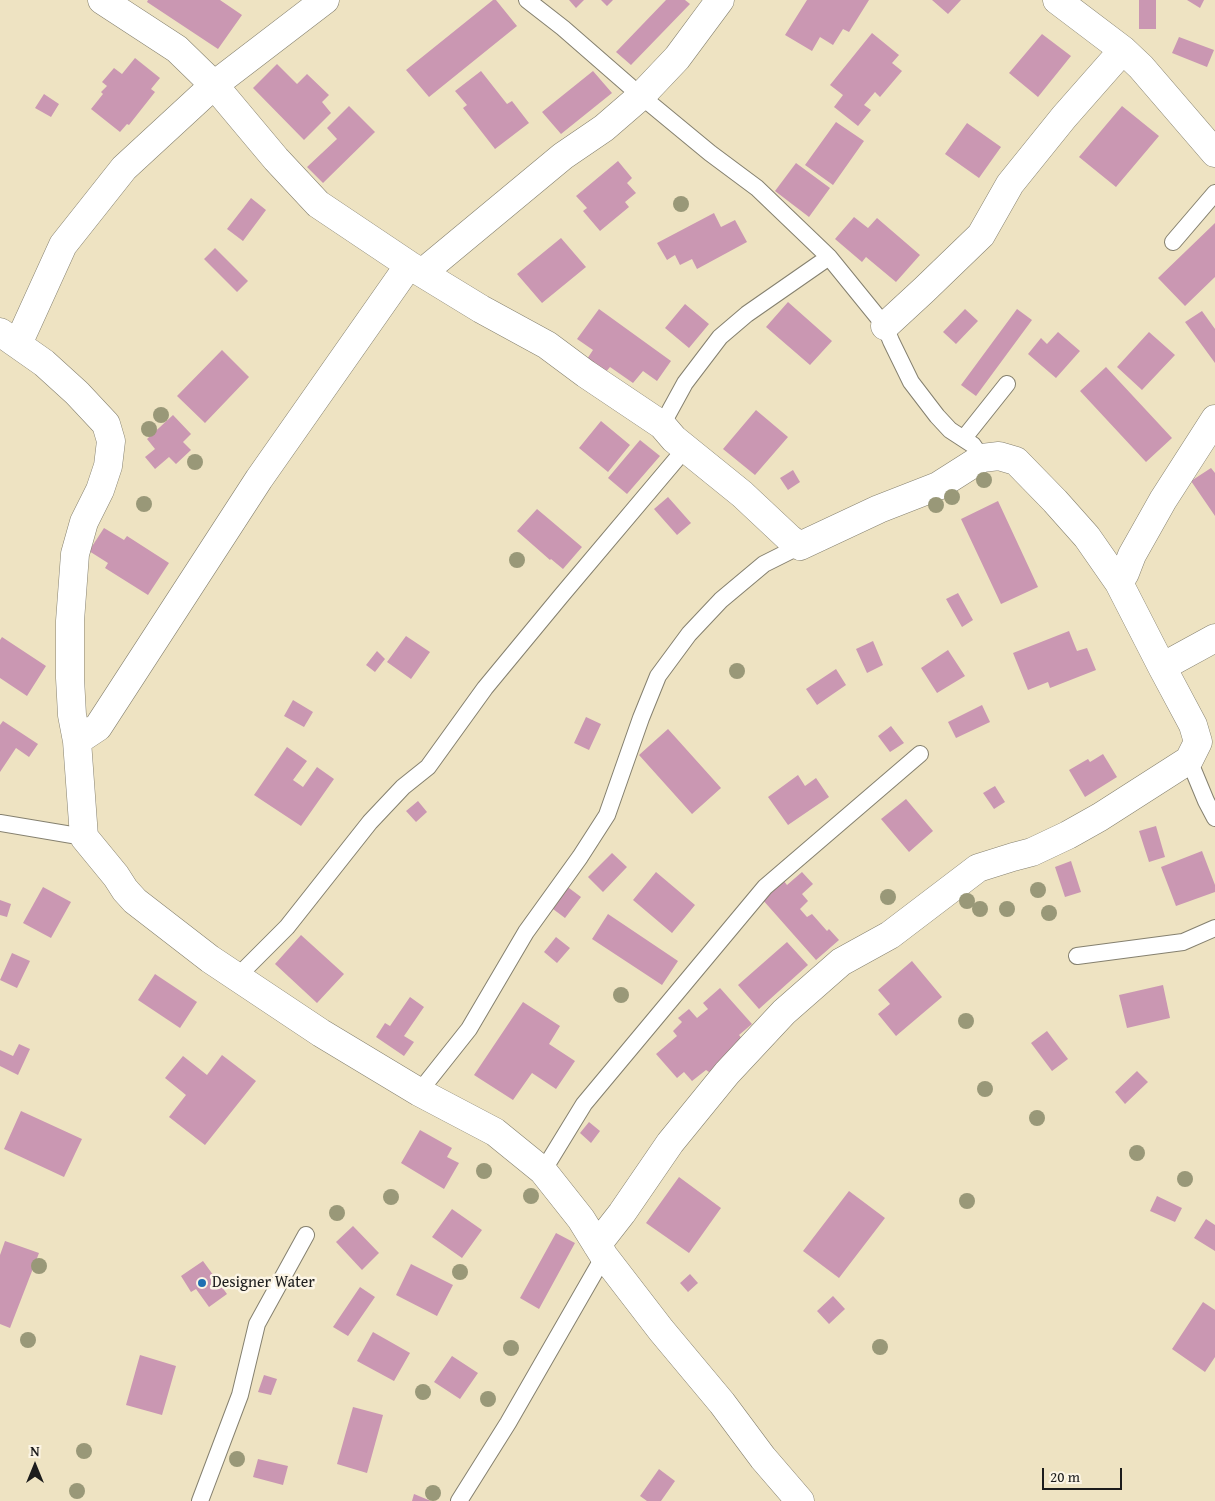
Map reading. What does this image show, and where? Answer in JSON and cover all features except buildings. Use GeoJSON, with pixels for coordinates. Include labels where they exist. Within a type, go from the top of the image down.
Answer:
{"type":"FeatureCollection","features":[{"type":"Feature","properties":{"kind":"street"},"geometry":{"type":"LineString","coordinates":[[102,0],[177,49],[214,85],[276,159],[318,204],[415,269],[481,309],[548,345],[586,374],[662,425],[674,439],[742,494],[800,546],[879,509],[938,486],[982,458],[999,456],[1016,461],[1056,501],[1087,537],[1119,583],[1194,725],[1198,742],[1189,760],[1100,817],[1068,835],[1032,852],[1012,856],[978,868],[890,935],[841,962],[784,1012],[727,1073],[670,1143],[622,1213],[600,1251]]}},
{"type":"Feature","properties":{"kind":"street"},"geometry":{"type":"LineString","coordinates":[[325,0],[214,85],[124,168],[63,245],[9,338],[44,363],[77,392],[106,424],[111,441],[108,466],[100,490],[84,522],[75,554],[70,621],[72,715],[77,741],[84,837],[116,876],[124,890],[135,901],[210,959],[321,1033],[419,1092],[495,1132],[543,1171],[581,1219],[600,1251],[661,1330],[722,1403],[763,1458],[800,1501]]}},
{"type":"Feature","properties":{"kind":"street"},"geometry":{"type":"LineString","coordinates":[[77,741],[98,727],[259,479],[415,269],[563,156],[604,128],[641,96],[677,58],[720,0]]}},
{"type":"Feature","properties":{"kind":"street"},"geometry":{"type":"LineString","coordinates":[[1057,0],[1124,50],[1215,153]]}},
{"type":"Feature","properties":{"kind":"street"},"geometry":{"type":"LineString","coordinates":[[885,326],[981,235],[1010,184],[1064,117],[1124,50]]}},
{"type":"Feature","properties":{"kind":"street"},"geometry":{"type":"LineString","coordinates":[[1119,583],[1162,500],[1215,419]]}},
{"type":"Feature","properties":{"kind":"street"},"geometry":{"type":"LineString","coordinates":[[1162,667],[1215,638]]}},
{"type":"Feature","properties":{"kind":"lane"},"geometry":{"type":"LineString","coordinates":[[527,0],[563,28],[710,153],[757,188],[829,257],[885,326],[911,382],[950,430],[974,445],[982,458]]}},
{"type":"Feature","properties":{"kind":"lane"},"geometry":{"type":"LineString","coordinates":[[1173,242],[1215,193]]}},
{"type":"Feature","properties":{"kind":"lane"},"geometry":{"type":"LineString","coordinates":[[662,425],[685,383],[720,337],[747,314],[829,257]]}},
{"type":"Feature","properties":{"kind":"lane"},"geometry":{"type":"LineString","coordinates":[[964,438],[1007,384]]}},
{"type":"Feature","properties":{"kind":"lane"},"geometry":{"type":"LineString","coordinates":[[238,977],[287,927],[370,822],[403,787],[428,767],[492,681],[561,596],[686,449]]}},
{"type":"Feature","properties":{"kind":"lane"},"geometry":{"type":"LineString","coordinates":[[419,1092],[469,1029],[526,932],[607,815],[658,676],[689,634],[721,600],[764,564],[800,546]]}},
{"type":"Feature","properties":{"kind":"lane"},"geometry":{"type":"LineString","coordinates":[[543,1171],[584,1104],[765,887],[920,754]]}},
{"type":"Feature","properties":{"kind":"lane"},"geometry":{"type":"LineString","coordinates":[[1189,760],[1215,818]]}},
{"type":"Feature","properties":{"kind":"lane"},"geometry":{"type":"LineString","coordinates":[[0,823],[84,837]]}},
{"type":"Feature","properties":{"kind":"lane"},"geometry":{"type":"LineString","coordinates":[[1078,956],[1183,942],[1215,928]]}},
{"type":"Feature","properties":{"kind":"lane"},"geometry":{"type":"LineString","coordinates":[[200,1501],[240,1395],[257,1324],[306,1235]]}},
{"type":"Feature","properties":{"kind":"lane"},"geometry":{"type":"LineString","coordinates":[[459,1501],[508,1423],[600,1251]]}},
{"type":"Feature","properties":{"kind":"place","name":"Designer Water"},"geometry":{"type":"Point","coordinates":[202,1283]}}]}
